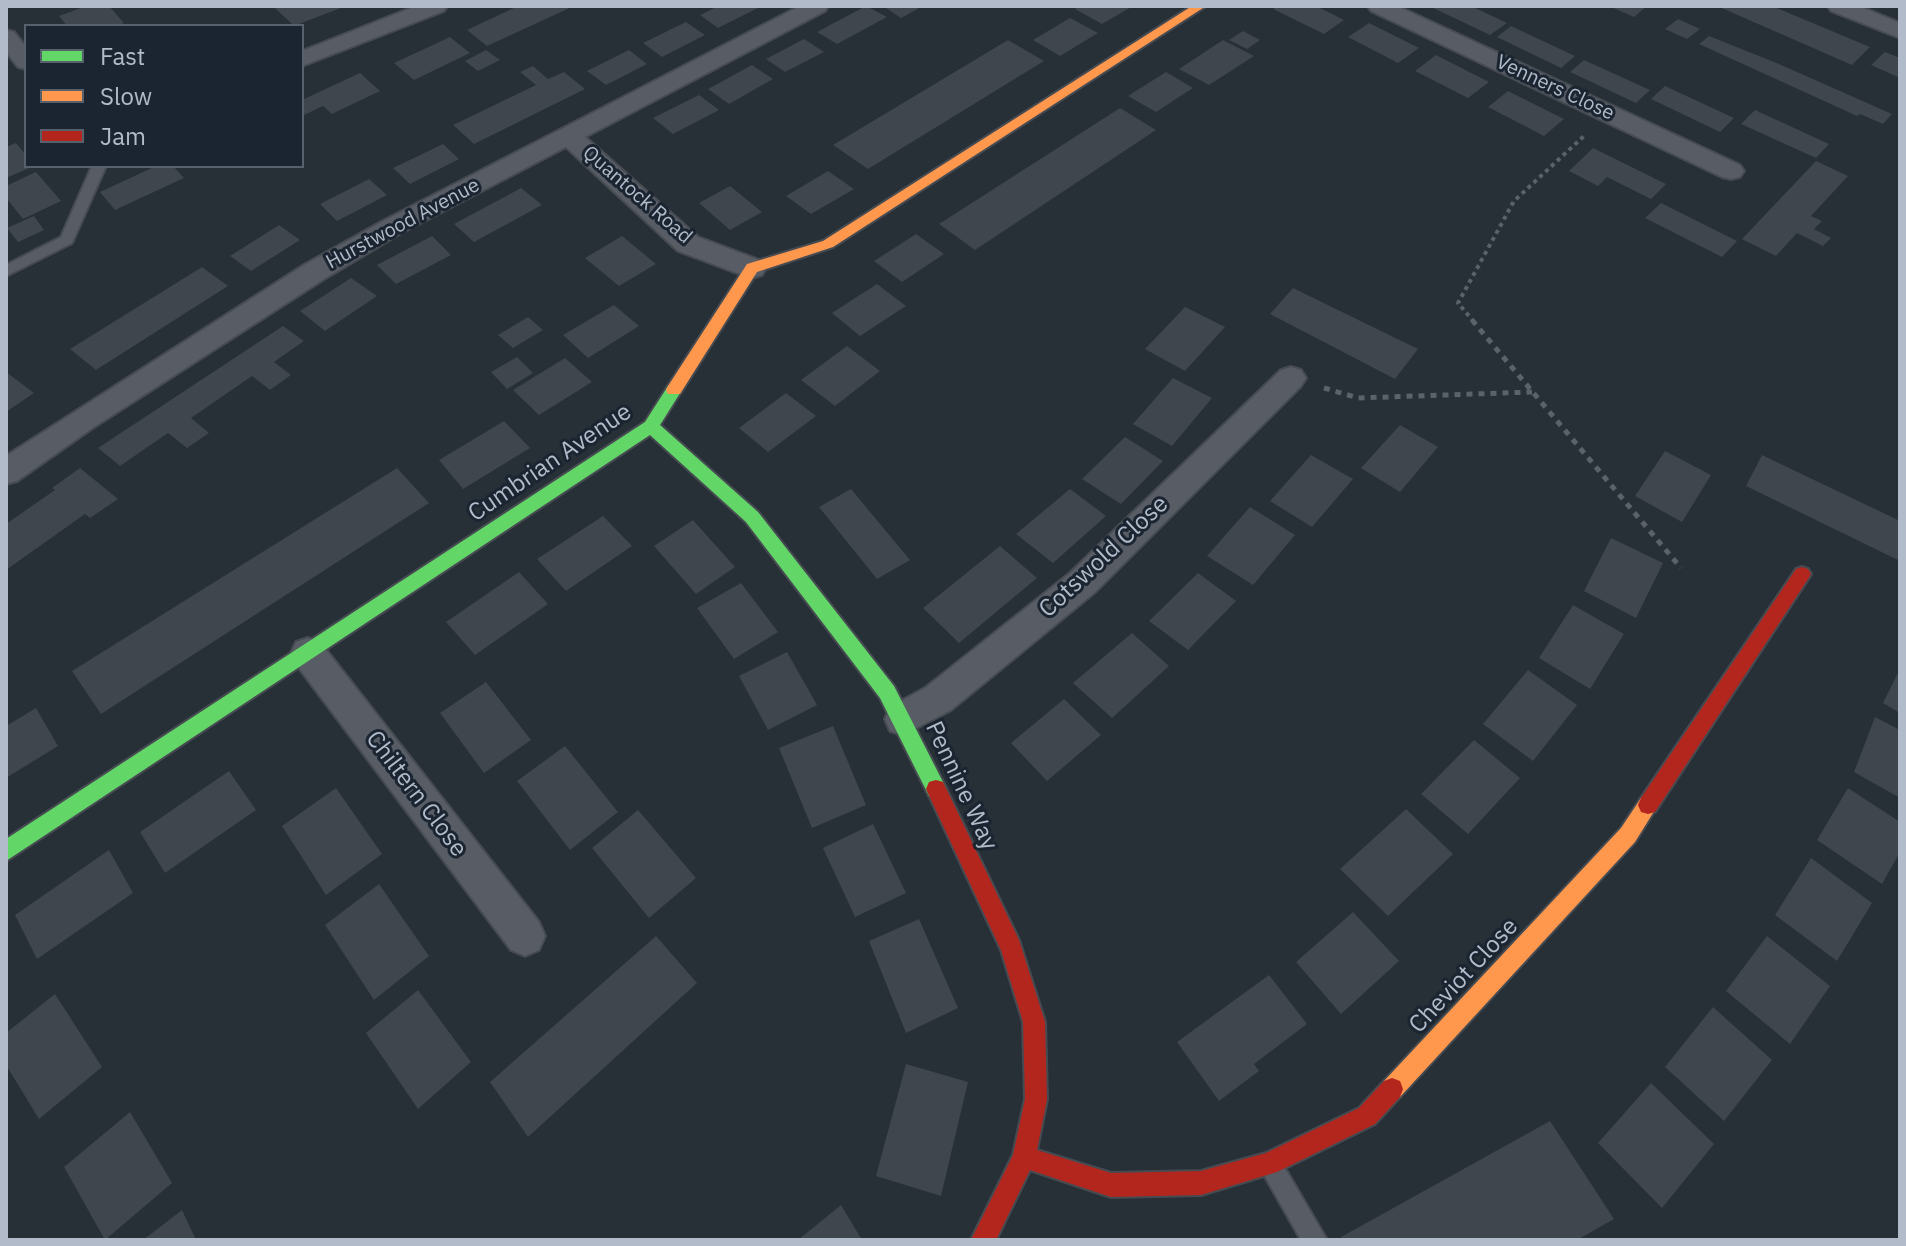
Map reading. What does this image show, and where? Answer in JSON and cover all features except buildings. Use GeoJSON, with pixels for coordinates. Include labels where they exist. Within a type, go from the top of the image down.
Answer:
{"type":"FeatureCollection","features":[{"type":"Feature","properties":{"kind":"street"},"geometry":{"type":"LineString","coordinates":[[304,58],[436,6]]}},
{"type":"Feature","properties":{"kind":"street","name":"Hurstwood Avenue"},"geometry":{"type":"LineString","coordinates":[[6,472],[83,419],[314,272],[392,227],[817,6]]}},
{"type":"Feature","properties":{"kind":"street"},"geometry":{"type":"LineString","coordinates":[[752,268],[828,244],[1200,6]]}},
{"type":"Feature","properties":{"kind":"street","name":"Venners Close"},"geometry":{"type":"LineString","coordinates":[[1379,6],[1731,171]]}},
{"type":"Feature","properties":{"kind":"street"},"geometry":{"type":"LineString","coordinates":[[1839,6],[1900,31]]}},
{"type":"Feature","properties":{"kind":"street"},"geometry":{"type":"LineString","coordinates":[[6,37],[24,60]]}},
{"type":"Feature","properties":{"kind":"street","name":"Quantock Road"},"geometry":{"type":"LineString","coordinates":[[569,136],[688,244],[752,268]]}},
{"type":"Feature","properties":{"kind":"street","name":"Cumbrian Avenue"},"geometry":{"type":"LineString","coordinates":[[6,851],[651,426],[752,268]]}},
{"type":"Feature","properties":{"kind":"street","name":"Cotswold Close"},"geometry":{"type":"LineString","coordinates":[[903,719],[938,699],[1082,583],[1291,378]]}},
{"type":"Feature","properties":{"kind":"street","name":"Pennine Way"},"geometry":{"type":"LineString","coordinates":[[651,426],[752,517],[887,692],[903,719],[1011,948],[1034,1022],[1036,1099],[1024,1157],[983,1240]]}},
{"type":"Feature","properties":{"kind":"street","name":"Cheviot Close"},"geometry":{"type":"LineString","coordinates":[[1024,1157],[1111,1185],[1201,1183],[1269,1164],[1367,1116],[1628,835],[1802,574]]}},
{"type":"Feature","properties":{"kind":"street","name":"Chiltern Close"},"geometry":{"type":"LineString","coordinates":[[308,653],[525,936]]}},
{"type":"Feature","properties":{"kind":"lane"},"geometry":{"type":"LineString","coordinates":[[6,271],[67,240],[98,168]]}},
{"type":"Feature","properties":{"kind":"lane"},"geometry":{"type":"LineString","coordinates":[[1269,1164],[1315,1240]]}},
{"type":"Feature","properties":{"kind":"path"},"geometry":{"type":"LineString","coordinates":[[1608,113],[1514,201],[1458,303],[1681,568]]}},
{"type":"Feature","properties":{"kind":"path"},"geometry":{"type":"LineString","coordinates":[[1291,378],[1358,398],[1533,391]]}},
{"type":"Feature","properties":{"kind":"traffic: fast"},"geometry":{"type":"LineString","coordinates":[[6,851],[651,426],[674,390]]}},
{"type":"Feature","properties":{"kind":"traffic: fast"},"geometry":{"type":"LineString","coordinates":[[651,426],[752,517],[887,692],[936,789]]}},
{"type":"Feature","properties":{"kind":"traffic: slow"},"geometry":{"type":"LineString","coordinates":[[674,390],[752,268],[828,244],[1200,6]]}},
{"type":"Feature","properties":{"kind":"traffic: slow"},"geometry":{"type":"LineString","coordinates":[[1392,1089],[1628,835],[1648,805]]}},
{"type":"Feature","properties":{"kind":"traffic: jam"},"geometry":{"type":"LineString","coordinates":[[1648,805],[1802,574]]}},
{"type":"Feature","properties":{"kind":"traffic: jam"},"geometry":{"type":"LineString","coordinates":[[936,789],[1011,948],[1034,1022],[1036,1099],[1024,1157],[983,1240]]}},
{"type":"Feature","properties":{"kind":"traffic: jam"},"geometry":{"type":"LineString","coordinates":[[1024,1157],[1111,1185],[1201,1183],[1269,1164],[1367,1116],[1392,1089]]}}]}
